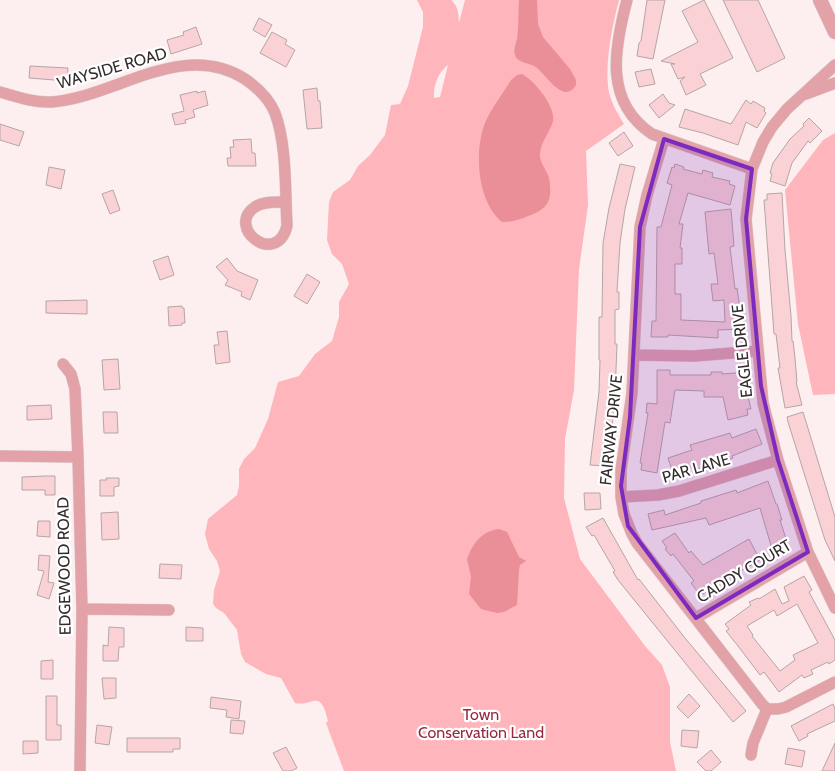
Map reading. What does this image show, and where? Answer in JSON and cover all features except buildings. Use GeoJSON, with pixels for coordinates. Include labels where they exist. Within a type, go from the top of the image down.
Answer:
{"type":"FeatureCollection","features":[{"type":"Feature","properties":{"kind":"street"},"geometry":{"type":"LineString","coordinates":[[628,0],[621,22],[615,68],[618,88],[624,106],[643,129],[652,134],[752,169]]}},
{"type":"Feature","properties":{"kind":"street"},"geometry":{"type":"LineString","coordinates":[[820,0],[835,32]]}},
{"type":"Feature","properties":{"kind":"street","name":"WAYSIDE ROAD"},"geometry":{"type":"LineString","coordinates":[[0,92],[38,102],[52,102],[80,97],[171,67],[202,65],[222,68],[237,74],[254,85],[267,98],[275,113],[281,140],[286,202]]}},
{"type":"Feature","properties":{"kind":"street","name":"EAGLE DRIVE"},"geometry":{"type":"LineString","coordinates":[[835,65],[787,109],[772,127],[763,142],[752,169],[746,219],[763,403],[778,460],[808,552],[835,608]]}},
{"type":"Feature","properties":{"kind":"street","name":"EAGLE DRIVE"},"geometry":{"type":"LineString","coordinates":[[802,96],[835,83]]}},
{"type":"Feature","properties":{"kind":"street","name":"FAIRWAY DRIVE"},"geometry":{"type":"LineString","coordinates":[[664,139],[647,195],[640,227],[632,401],[621,470],[621,497],[624,514],[632,534],[767,709]]}},
{"type":"Feature","properties":{"kind":"street"},"geometry":{"type":"LineString","coordinates":[[634,355],[694,356],[758,351]]}},
{"type":"Feature","properties":{"kind":"street","name":"EDGEWOOD ROAD"},"geometry":{"type":"LineString","coordinates":[[63,364],[71,374],[74,388],[78,457],[82,609],[80,771]]}},
{"type":"Feature","properties":{"kind":"street"},"geometry":{"type":"LineString","coordinates":[[0,456],[78,457]]}},
{"type":"Feature","properties":{"kind":"street","name":"PAR LANE"},"geometry":{"type":"LineString","coordinates":[[621,497],[679,492],[778,460]]}},
{"type":"Feature","properties":{"kind":"street","name":"CADDY COURT"},"geometry":{"type":"LineString","coordinates":[[696,618],[808,552]]}},
{"type":"Feature","properties":{"kind":"street"},"geometry":{"type":"LineString","coordinates":[[82,609],[169,610]]}},
{"type":"Feature","properties":{"kind":"street"},"geometry":{"type":"LineString","coordinates":[[751,755],[753,743],[767,709],[786,707],[835,682]]}},
{"type":"Feature","properties":{"kind":"highlighted area"},"geometry":{"type":"Polygon","coordinates":[[[664,139],[752,169],[746,219],[761,386],[778,460],[808,552],[696,618],[628,526],[621,486],[630,417],[640,227],[664,139]]]}},
{"type":"Feature","properties":{"kind":"green space","name":"Town Conservation Land"},"geometry":{"type":"Polygon","coordinates":[[[417,0],[451,0],[457,8],[459,23],[465,0],[619,0],[607,70],[609,93],[617,113],[624,124],[586,151],[588,205],[579,269],[574,390],[565,439],[564,498],[580,559],[645,646],[662,665],[670,687],[670,742],[676,771],[344,771],[326,723],[328,721],[322,704],[319,701],[295,703],[281,678],[266,674],[245,662],[241,654],[237,630],[224,613],[213,604],[214,590],[220,571],[217,561],[209,549],[205,534],[208,519],[237,495],[239,469],[244,459],[255,448],[268,419],[278,382],[299,376],[315,354],[332,341],[339,317],[339,302],[349,284],[342,264],[332,254],[327,240],[329,202],[333,192],[350,180],[358,166],[370,155],[385,135],[391,105],[400,104],[408,86],[423,27],[423,12],[417,0]],[[448,65],[441,72],[434,89],[434,98],[440,97],[448,65]]]}},
{"type":"Feature","properties":{"kind":"green space"},"geometry":{"type":"Polygon","coordinates":[[[835,133],[835,394],[813,395],[798,324],[785,190],[823,140],[835,133]]]}},
{"type":"Feature","properties":{"kind":"shaded area"},"geometry":{"type":"Polygon","coordinates":[[[519,0],[537,0],[538,24],[543,37],[570,69],[576,80],[576,85],[571,90],[561,91],[537,68],[519,60],[515,55],[519,0]]]}},
{"type":"Feature","properties":{"kind":"shaded area"},"geometry":{"type":"Polygon","coordinates":[[[522,74],[543,94],[553,115],[552,125],[540,152],[541,160],[549,178],[550,192],[547,203],[540,210],[518,220],[502,222],[487,202],[483,189],[480,176],[480,147],[485,123],[490,112],[511,80],[517,75],[522,74]]]}},
{"type":"Feature","properties":{"kind":"shaded area"},"geometry":{"type":"Polygon","coordinates":[[[499,529],[507,532],[519,557],[526,561],[520,565],[517,605],[504,612],[497,613],[481,609],[469,594],[471,577],[467,559],[472,548],[483,535],[499,529]]]}}]}
